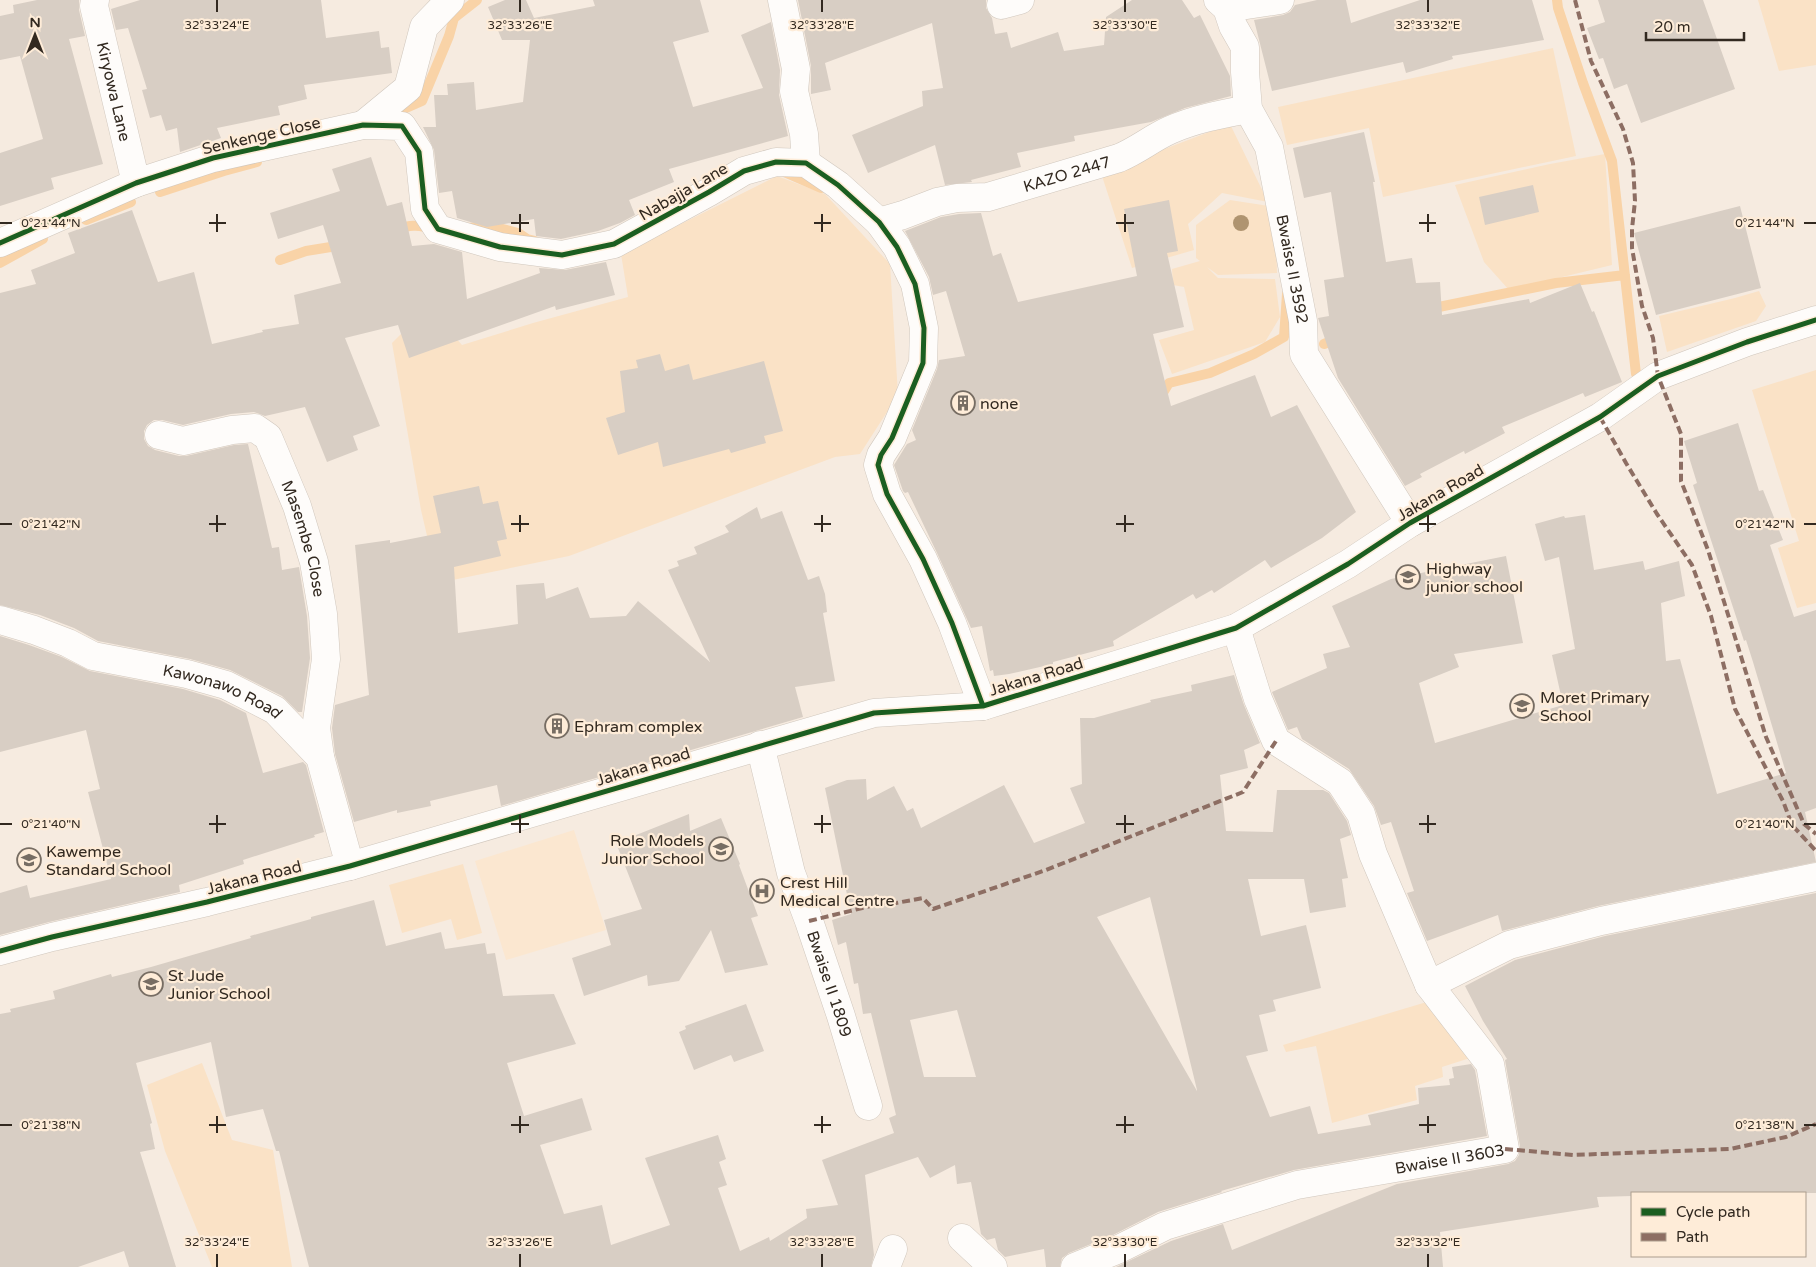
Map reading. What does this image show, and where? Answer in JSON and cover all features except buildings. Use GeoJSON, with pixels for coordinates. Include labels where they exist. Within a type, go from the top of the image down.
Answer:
{"type":"FeatureCollection","features":[{"type":"Feature","properties":{"kind":"street","name":"Kiryowa Lane"},"geometry":{"type":"LineString","coordinates":[[95,0],[94,6],[136,183]]}},
{"type":"Feature","properties":{"kind":"street"},"geometry":{"type":"LineString","coordinates":[[364,125],[408,88],[424,27],[450,0]]}},
{"type":"Feature","properties":{"kind":"street"},"geometry":{"type":"LineString","coordinates":[[782,0],[796,69],[794,91],[804,134],[806,163],[838,185],[879,222],[897,247],[915,284],[924,328],[923,363],[892,438],[881,455],[878,466],[887,494],[923,558],[948,615],[983,706]]}},
{"type":"Feature","properties":{"kind":"street"},"geometry":{"type":"LineString","coordinates":[[1222,4],[1280,0]]}},
{"type":"Feature","properties":{"kind":"street","name":"Bwaise II 3592"},"geometry":{"type":"LineString","coordinates":[[1222,4],[1245,47],[1248,109],[1269,147],[1303,320],[1304,354],[1410,523]]}},
{"type":"Feature","properties":{"kind":"street","name":"KAZO 2447"},"geometry":{"type":"LineString","coordinates":[[879,222],[937,202],[957,198],[988,197],[1119,158],[1170,130],[1208,117],[1248,109]]}},
{"type":"Feature","properties":{"kind":"street","name":"Senkenge Close"},"geometry":{"type":"LineString","coordinates":[[0,243],[136,183],[213,158],[364,125]]}},
{"type":"Feature","properties":{"kind":"street","name":"Nabajja Lane"},"geometry":{"type":"LineString","coordinates":[[364,125],[402,126],[419,152],[425,209],[438,229],[500,248],[562,254],[614,244],[744,171],[776,162],[806,163]]}},
{"type":"Feature","properties":{"kind":"street","name":"Jakana Road"},"geometry":{"type":"LineString","coordinates":[[0,951],[350,866],[874,713],[983,706],[1236,628],[1348,564],[1410,523],[1600,417],[1658,376],[1747,342],[1816,320]]}},
{"type":"Feature","properties":{"kind":"street","name":"Masembe Close"},"geometry":{"type":"LineString","coordinates":[[159,435],[183,441],[232,430],[255,428],[268,437],[296,506],[314,562],[321,605],[326,659],[316,728],[320,757]]}},
{"type":"Feature","properties":{"kind":"street","name":"Kawonawo Road"},"geometry":{"type":"LineString","coordinates":[[0,620],[68,643],[93,656],[186,674],[226,685],[275,710],[320,757],[350,866]]}},
{"type":"Feature","properties":{"kind":"street","name":"Bwaise II 3603"},"geometry":{"type":"LineString","coordinates":[[1075,1267],[1119,1249],[1164,1226],[1297,1185],[1505,1149],[1490,1064],[1429,985],[1373,854],[1361,814],[1340,782],[1276,741],[1258,699],[1236,628]]}},
{"type":"Feature","properties":{"kind":"street","name":"Bwaise II 1809"},"geometry":{"type":"LineString","coordinates":[[760,745],[791,873],[810,922],[868,1106]]}},
{"type":"Feature","properties":{"kind":"street"},"geometry":{"type":"LineString","coordinates":[[1429,985],[1509,945],[1601,922],[1816,876]]}},
{"type":"Feature","properties":{"kind":"street"},"geometry":{"type":"LineString","coordinates":[[962,1238],[993,1267]]}},
{"type":"Feature","properties":{"kind":"shaded area"},"geometry":{"type":"Polygon","coordinates":[[[1758,0],[1816,0],[1816,65],[1779,71],[1758,0]]]}},
{"type":"Feature","properties":{"kind":"shaded area"},"geometry":{"type":"Polygon","coordinates":[[[1553,48],[1576,156],[1383,197],[1369,128],[1287,145],[1278,107],[1553,48]]]}},
{"type":"Feature","properties":{"kind":"shaded area"},"geometry":{"type":"Polygon","coordinates":[[[1230,124],[1268,202],[1222,193],[1188,224],[1194,250],[1132,268],[1102,176],[1107,171],[1230,124]]]}},
{"type":"Feature","properties":{"kind":"shaded area"},"geometry":{"type":"Polygon","coordinates":[[[1605,154],[1612,265],[1509,290],[1484,262],[1455,185],[1605,154]]]}},
{"type":"Feature","properties":{"kind":"shaded area"},"geometry":{"type":"Polygon","coordinates":[[[777,176],[825,194],[890,264],[898,395],[860,454],[835,457],[569,556],[438,583],[421,510],[392,343],[428,307],[462,345],[628,297],[621,254],[777,176]]]}},
{"type":"Feature","properties":{"kind":"shaded area"},"geometry":{"type":"Polygon","coordinates":[[[1230,200],[1275,207],[1277,273],[1218,275],[1207,267],[1218,278],[1275,279],[1280,317],[1265,342],[1172,374],[1159,340],[1194,330],[1184,287],[1173,285],[1172,269],[1200,261],[1196,258],[1196,225],[1230,200]]]}},
{"type":"Feature","properties":{"kind":"shaded area"},"geometry":{"type":"Polygon","coordinates":[[[1759,291],[1766,306],[1756,321],[1667,352],[1659,316],[1759,291]]]}},
{"type":"Feature","properties":{"kind":"shaded area"},"geometry":{"type":"Polygon","coordinates":[[[1816,370],[1816,603],[1797,608],[1778,548],[1799,541],[1752,390],[1816,370]]]}},
{"type":"Feature","properties":{"kind":"shaded area"},"geometry":{"type":"Polygon","coordinates":[[[574,830],[606,930],[506,960],[475,861],[574,830]]]}},
{"type":"Feature","properties":{"kind":"shaded area"},"geometry":{"type":"Polygon","coordinates":[[[463,864],[482,933],[457,940],[451,919],[402,933],[389,885],[463,864]]]}},
{"type":"Feature","properties":{"kind":"shaded area"},"geometry":{"type":"Polygon","coordinates":[[[1430,1001],[1470,1058],[1442,1067],[1443,1077],[1415,1086],[1417,1100],[1332,1123],[1316,1046],[1286,1052],[1283,1045],[1430,1001]]]}},
{"type":"Feature","properties":{"kind":"shaded area"},"geometry":{"type":"Polygon","coordinates":[[[202,1063],[232,1140],[273,1150],[292,1267],[212,1267],[165,1151],[147,1085],[202,1063]]]}},
{"type":"Feature","properties":{"kind":"waterway"},"geometry":{"type":"LineString","coordinates":[[397,112],[422,101],[449,36],[454,18],[477,0]]}},
{"type":"Feature","properties":{"kind":"waterway"},"geometry":{"type":"LineString","coordinates":[[1557,0],[1583,83],[1612,161],[1636,374]]}},
{"type":"Feature","properties":{"kind":"waterway"},"geometry":{"type":"LineString","coordinates":[[160,192],[257,162]]}},
{"type":"Feature","properties":{"kind":"waterway"},"geometry":{"type":"LineString","coordinates":[[784,172],[821,188]]}},
{"type":"Feature","properties":{"kind":"waterway"},"geometry":{"type":"LineString","coordinates":[[86,220],[131,202]]}},
{"type":"Feature","properties":{"kind":"waterway"},"geometry":{"type":"LineString","coordinates":[[395,229],[418,226],[432,230]]}},
{"type":"Feature","properties":{"kind":"waterway"},"geometry":{"type":"LineString","coordinates":[[467,228],[491,226],[518,233],[527,239],[535,241]]}},
{"type":"Feature","properties":{"kind":"waterway"},"geometry":{"type":"LineString","coordinates":[[0,263],[43,239]]}},
{"type":"Feature","properties":{"kind":"waterway"},"geometry":{"type":"LineString","coordinates":[[280,260],[306,251],[343,245]]}},
{"type":"Feature","properties":{"kind":"waterway"},"geometry":{"type":"LineString","coordinates":[[1429,309],[1556,283],[1625,275]]}},
{"type":"Feature","properties":{"kind":"waterway"},"geometry":{"type":"LineString","coordinates":[[1158,396],[1161,396],[1169,383],[1210,373],[1254,354],[1284,337],[1287,294]]}},
{"type":"Feature","properties":{"kind":"waterway"},"geometry":{"type":"LineString","coordinates":[[1324,344],[1339,338]]}},
{"type":"Feature","properties":{"kind":"marked path"},"geometry":{"type":"LineString","coordinates":[[1575,0],[1591,61],[1623,129],[1633,163],[1635,201],[1632,248],[1642,306],[1653,338],[1658,376],[1681,434],[1681,481],[1708,550],[1766,737],[1804,824],[1816,834]]}},
{"type":"Feature","properties":{"kind":"marked path"},"geometry":{"type":"LineString","coordinates":[[1600,417],[1657,514],[1692,565],[1711,616],[1735,709],[1783,801],[1792,825],[1816,851]]}},
{"type":"Feature","properties":{"kind":"marked path"},"geometry":{"type":"LineString","coordinates":[[809,921],[891,901],[896,903],[923,898],[933,909],[1046,870],[1243,792],[1276,741]]}},
{"type":"Feature","properties":{"kind":"marked path"},"geometry":{"type":"LineString","coordinates":[[1505,1149],[1573,1155],[1730,1149],[1786,1137],[1816,1124]]}},
{"type":"Feature","properties":{"kind":"cycle path"},"geometry":{"type":"LineString","coordinates":[[0,243],[136,183],[213,158],[363,125],[402,126],[419,152],[425,209],[438,229],[500,247],[562,255],[614,244],[744,171],[776,162],[806,163],[838,185],[879,222],[897,247],[915,284],[924,328],[923,363],[892,438],[881,455],[878,465],[887,494],[923,559],[952,623],[983,706]]}},
{"type":"Feature","properties":{"kind":"cycle path"},"geometry":{"type":"LineString","coordinates":[[0,951],[350,866],[874,713],[983,706],[1236,628],[1348,564],[1410,523],[1600,417],[1658,376],[1747,342],[1816,320]]}},
{"type":"Feature","properties":{"kind":"place","name":"none"},"geometry":{"type":"Point","coordinates":[963,403]}},
{"type":"Feature","properties":{"kind":"place","name":"Highway junior school"},"geometry":{"type":"Point","coordinates":[1408,577]}},
{"type":"Feature","properties":{"kind":"place","name":"Moret Primary School"},"geometry":{"type":"Point","coordinates":[1522,706]}},
{"type":"Feature","properties":{"kind":"place","name":"Ephram complex"},"geometry":{"type":"Point","coordinates":[557,726]}},
{"type":"Feature","properties":{"kind":"place","name":"Role Models Junior School"},"geometry":{"type":"Point","coordinates":[721,849]}},
{"type":"Feature","properties":{"kind":"place","name":"Kawempe Standard School"},"geometry":{"type":"Point","coordinates":[29,860]}},
{"type":"Feature","properties":{"kind":"place","name":"Crest Hill Medical Centre"},"geometry":{"type":"Point","coordinates":[762,891]}},
{"type":"Feature","properties":{"kind":"place","name":"St Jude Junior School"},"geometry":{"type":"Point","coordinates":[151,984]}}]}
